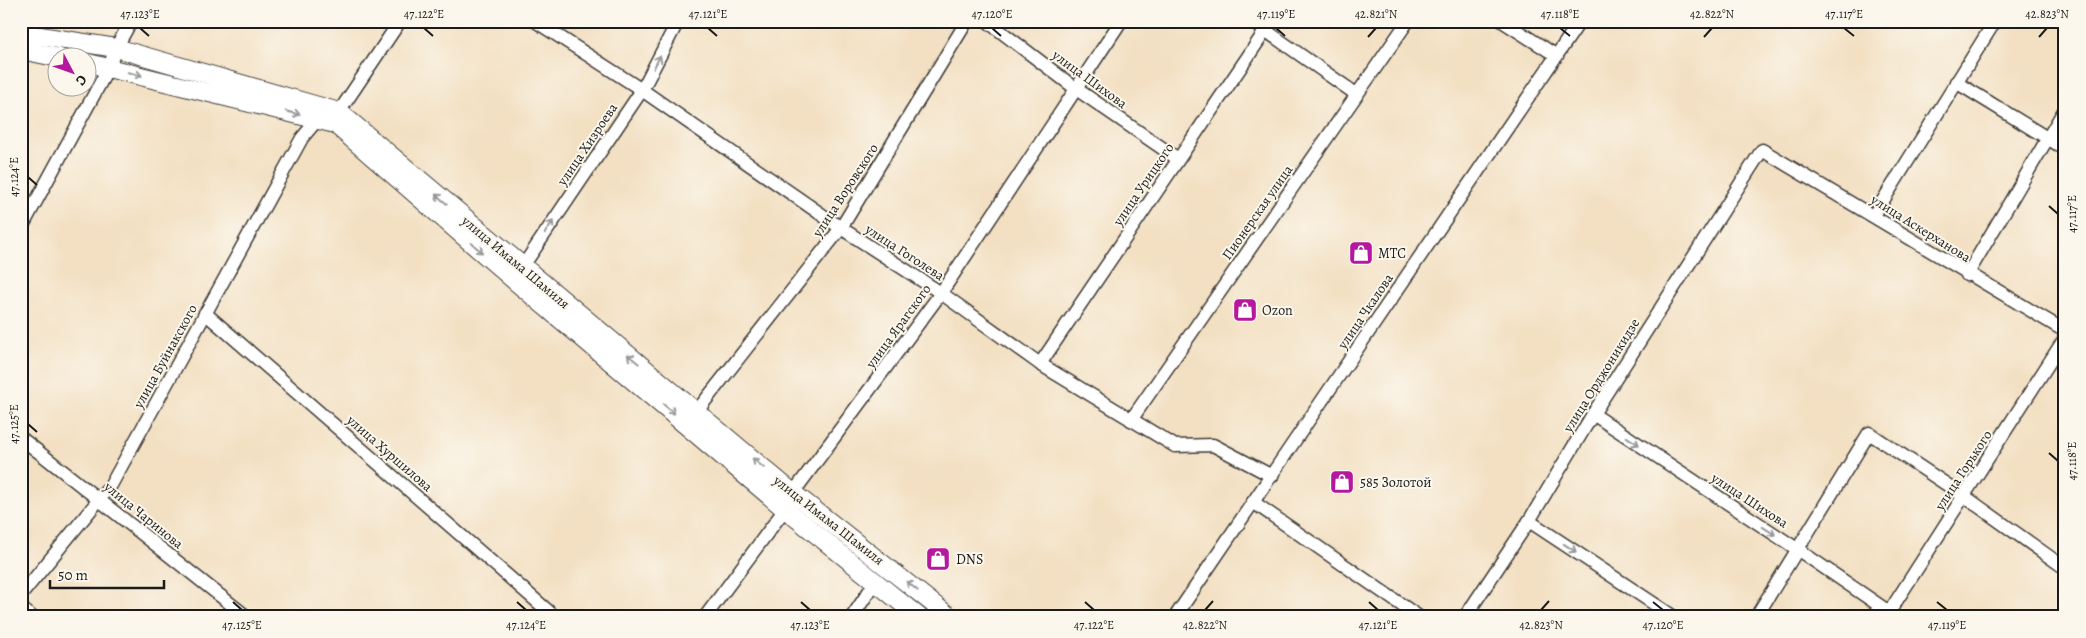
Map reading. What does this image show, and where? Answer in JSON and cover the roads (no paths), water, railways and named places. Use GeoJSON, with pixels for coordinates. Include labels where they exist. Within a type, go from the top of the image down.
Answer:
{"type":"FeatureCollection","features":[{"type":"Feature","properties":{"kind":"main road","name":"улица Имама Шамиля"},"geometry":{"type":"LineString","coordinates":[[21,33],[116,48],[339,112],[518,274],[786,509],[919,617]]}},
{"type":"Feature","properties":{"kind":"main road"},"geometry":{"type":"LineString","coordinates":[[21,50],[48,56]]}},
{"type":"Feature","properties":{"kind":"main road","name":"улица Имама Шамиля"},"geometry":{"type":"LineString","coordinates":[[98,65],[335,124],[518,274],[697,411],[793,493],[950,617]]}},
{"type":"Feature","properties":{"kind":"street"},"geometry":{"type":"LineString","coordinates":[[21,230],[109,67],[116,48],[131,21]]}},
{"type":"Feature","properties":{"kind":"street"},"geometry":{"type":"LineString","coordinates":[[339,112],[400,21]]}},
{"type":"Feature","properties":{"kind":"street","name":"улица Гоголева"},"geometry":{"type":"LineString","coordinates":[[535,21],[642,90],[841,228],[941,293],[1040,364],[1130,420],[1175,446],[1213,444],[1272,476]]}},
{"type":"Feature","properties":{"kind":"street","name":"улица Хизроева"},"geometry":{"type":"LineString","coordinates":[[518,274],[642,90],[678,21]]}},
{"type":"Feature","properties":{"kind":"street","name":"улица Воровского"},"geometry":{"type":"LineString","coordinates":[[697,411],[841,228],[967,21]]}},
{"type":"Feature","properties":{"kind":"street","name":"улица Шихова"},"geometry":{"type":"LineString","coordinates":[[987,21],[1075,88],[1178,159]]}},
{"type":"Feature","properties":{"kind":"street","name":"улица Ярагского"},"geometry":{"type":"LineString","coordinates":[[705,617],[786,509],[793,493],[941,293],[1121,21]]}},
{"type":"Feature","properties":{"kind":"street"},"geometry":{"type":"LineString","coordinates":[[1252,21],[1269,26],[1356,94]]}},
{"type":"Feature","properties":{"kind":"street","name":"Пионерская улица"},"geometry":{"type":"LineString","coordinates":[[1130,420],[1408,21]]}},
{"type":"Feature","properties":{"kind":"street"},"geometry":{"type":"LineString","coordinates":[[1502,21],[1557,56]]}},
{"type":"Feature","properties":{"kind":"street","name":"улица Чкалова"},"geometry":{"type":"LineString","coordinates":[[1175,617],[1580,21]]}},
{"type":"Feature","properties":{"kind":"street"},"geometry":{"type":"LineString","coordinates":[[1874,215],[1994,21]]}},
{"type":"Feature","properties":{"kind":"street","name":"улица Урицкого"},"geometry":{"type":"LineString","coordinates":[[1040,364],[1269,26]]}},
{"type":"Feature","properties":{"kind":"street"},"geometry":{"type":"LineString","coordinates":[[1956,82],[2065,149]]}},
{"type":"Feature","properties":{"kind":"street"},"geometry":{"type":"LineString","coordinates":[[1967,275],[2046,138],[2065,109]]}},
{"type":"Feature","properties":{"kind":"street","name":"улица Буйнакского"},"geometry":{"type":"LineString","coordinates":[[21,595],[111,485],[302,138],[318,120]]}},
{"type":"Feature","properties":{"kind":"street","name":"улица Аскерханова"},"geometry":{"type":"LineString","coordinates":[[1762,150],[1874,215],[1967,275],[2065,331]]}},
{"type":"Feature","properties":{"kind":"street","name":"улица Орджоникидзе"},"geometry":{"type":"LineString","coordinates":[[1465,617],[1529,521],[1593,414],[1762,150]]}},
{"type":"Feature","properties":{"kind":"street","name":"улица Хуршилова"},"geometry":{"type":"LineString","coordinates":[[205,313],[554,617]]}},
{"type":"Feature","properties":{"kind":"street","name":"улица Горького"},"geometry":{"type":"LineString","coordinates":[[1887,615],[2065,338]]}},
{"type":"Feature","properties":{"kind":"street","name":"улица Шихова"},"geometry":{"type":"LineString","coordinates":[[1593,414],[1798,549],[1887,615]]}},
{"type":"Feature","properties":{"kind":"street"},"geometry":{"type":"LineString","coordinates":[[1756,617],[1869,433],[1964,496],[2065,568]]}},
{"type":"Feature","properties":{"kind":"street","name":"улица Чаринова"},"geometry":{"type":"LineString","coordinates":[[21,438],[248,617]]}},
{"type":"Feature","properties":{"kind":"street"},"geometry":{"type":"LineString","coordinates":[[1253,502],[1419,617]]}},
{"type":"Feature","properties":{"kind":"street"},"geometry":{"type":"LineString","coordinates":[[1529,521],[1674,617]]}},
{"type":"Feature","properties":{"kind":"street"},"geometry":{"type":"LineString","coordinates":[[852,617],[872,587],[873,580]]}},
{"type":"Feature","properties":{"kind":"street"},"geometry":{"type":"LineString","coordinates":[[21,608],[32,617]]}},
{"type":"Feature","properties":{"kind":"place","name":"МТС"},"geometry":{"type":"Point","coordinates":[1361,253]}},
{"type":"Feature","properties":{"kind":"place","name":"Ozon"},"geometry":{"type":"Point","coordinates":[1245,310]}},
{"type":"Feature","properties":{"kind":"place","name":"585 Золотой"},"geometry":{"type":"Point","coordinates":[1342,482]}},
{"type":"Feature","properties":{"kind":"place","name":"DNS"},"geometry":{"type":"Point","coordinates":[938,559]}}]}
